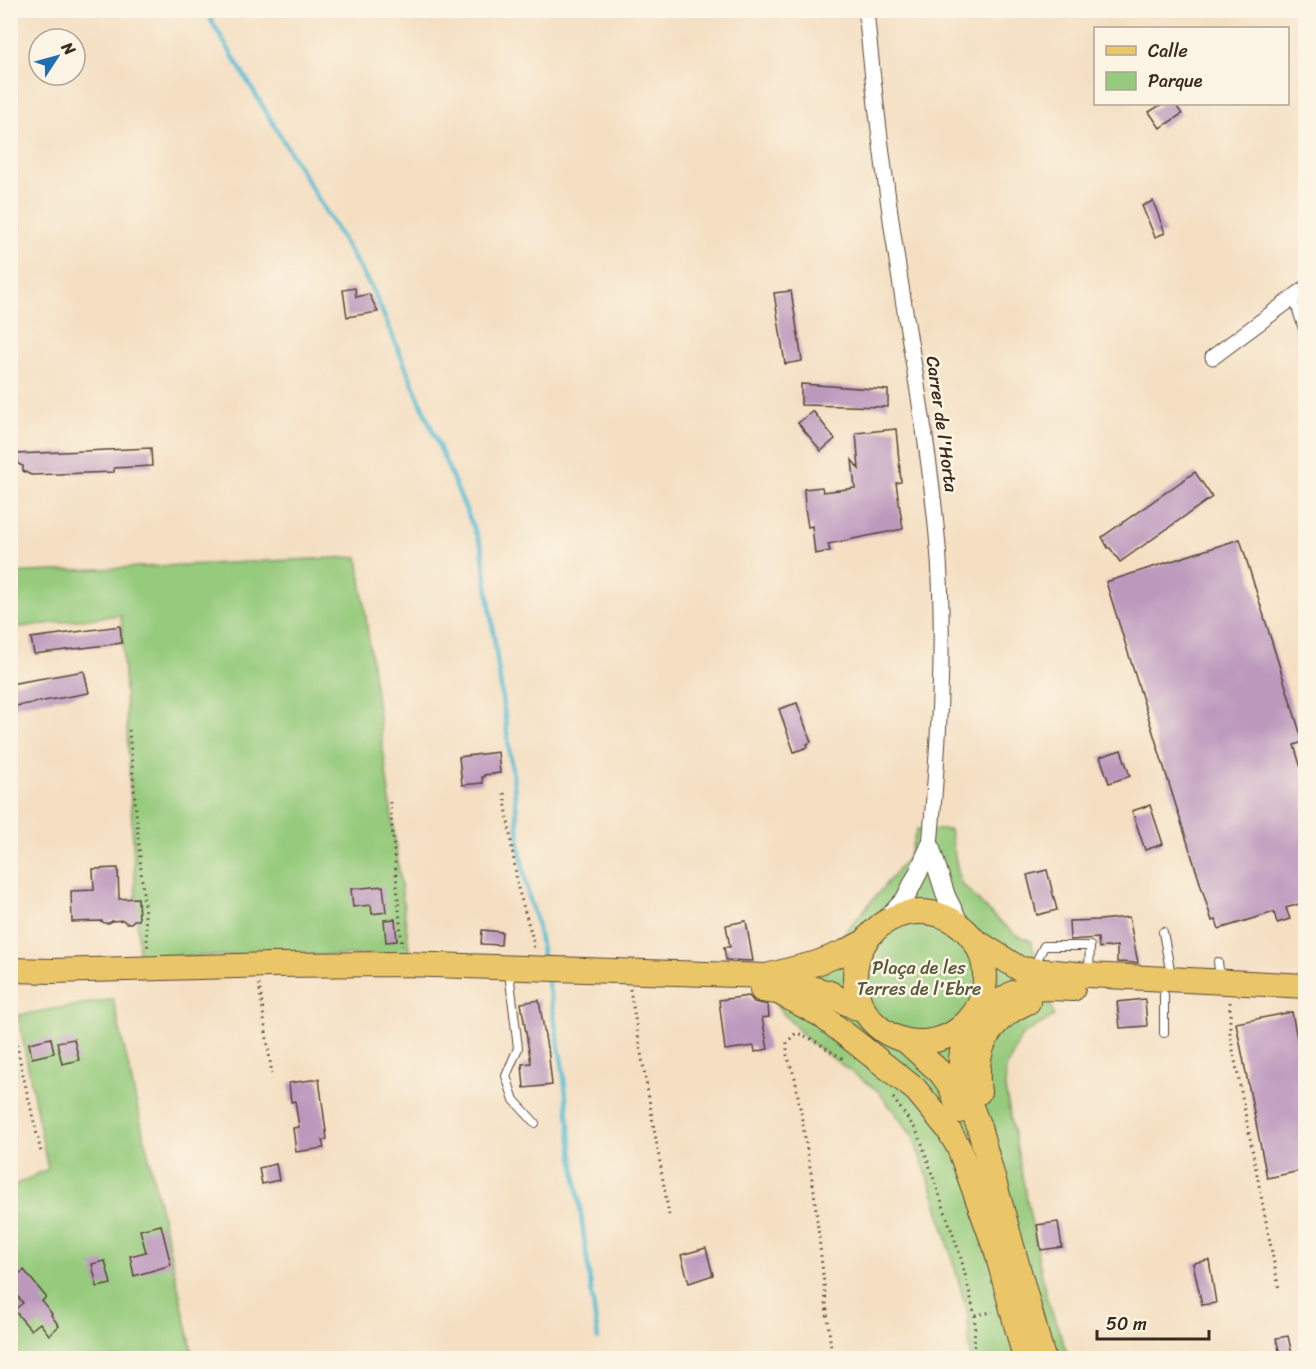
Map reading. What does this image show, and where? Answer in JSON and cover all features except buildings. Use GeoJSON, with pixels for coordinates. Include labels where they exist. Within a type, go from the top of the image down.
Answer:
{"type":"FeatureCollection","features":[{"type":"Feature","properties":{"kind":"main road"},"geometry":{"type":"LineString","coordinates":[[1094,983],[1013,993],[939,1040],[917,1042],[889,1035],[869,1018],[858,998],[854,977],[856,962],[864,942],[873,931],[884,922],[901,914],[928,912],[946,917],[1020,969],[1094,983],[1168,987],[1223,981],[1305,986]]}},
{"type":"Feature","properties":{"kind":"main road"},"geometry":{"type":"LineString","coordinates":[[968,933],[982,957],[985,975],[983,994],[972,1017],[961,1060],[963,1077],[1043,1359]]}},
{"type":"Feature","properties":{"kind":"main road"},"geometry":{"type":"LineString","coordinates":[[767,976],[818,963],[864,942]]}},
{"type":"Feature","properties":{"kind":"main road"},"geometry":{"type":"LineString","coordinates":[[10,970],[53,971],[367,960],[404,964],[498,965],[767,976],[830,993],[864,1011]]}},
{"type":"Feature","properties":{"kind":"main road"},"geometry":{"type":"LineString","coordinates":[[636,972],[682,985],[778,992],[821,1015],[852,1038],[916,1090],[948,1129],[959,1148],[992,1239]]}},
{"type":"Feature","properties":{"kind":"main road"},"geometry":{"type":"LineString","coordinates":[[1223,981],[1305,1002]]}},
{"type":"Feature","properties":{"kind":"main road"},"geometry":{"type":"LineString","coordinates":[[979,1127],[981,1109],[978,1088],[981,1047],[1000,1019],[1015,1008],[1041,997],[1094,983]]}},
{"type":"Feature","properties":{"kind":"main road"},"geometry":{"type":"LineString","coordinates":[[906,1041],[951,1086],[974,1160],[992,1239],[1025,1359]]}},
{"type":"Feature","properties":{"kind":"street","name":"Carrer de l'Horta"},"geometry":{"type":"LineString","coordinates":[[866,10],[885,177],[925,438],[939,560],[941,662],[930,846]]}},
{"type":"Feature","properties":{"kind":"street"},"geometry":{"type":"LineString","coordinates":[[1213,357],[1299,293]]}},
{"type":"Feature","properties":{"kind":"street"},"geometry":{"type":"LineString","coordinates":[[884,922],[904,900],[930,846]]}},
{"type":"Feature","properties":{"kind":"street"},"geometry":{"type":"LineString","coordinates":[[930,846],[946,896],[968,933]]}},
{"type":"Feature","properties":{"kind":"lane"},"geometry":{"type":"LineString","coordinates":[[1299,293],[1305,338]]}},
{"type":"Feature","properties":{"kind":"lane"},"geometry":{"type":"LineString","coordinates":[[1163,932],[1168,987],[1164,1034]]}},
{"type":"Feature","properties":{"kind":"lane"},"geometry":{"type":"LineString","coordinates":[[498,965],[519,1048],[506,1076],[514,1100],[535,1123]]}},
{"type":"Feature","properties":{"kind":"path"},"geometry":{"type":"LineString","coordinates":[[129,730],[150,968]]}},
{"type":"Feature","properties":{"kind":"path"},"geometry":{"type":"LineString","coordinates":[[504,793],[518,888],[532,936],[546,968]]}},
{"type":"Feature","properties":{"kind":"path"},"geometry":{"type":"LineString","coordinates":[[390,801],[404,964]]}},
{"type":"Feature","properties":{"kind":"path"},"geometry":{"type":"LineString","coordinates":[[256,965],[272,1074]]}},
{"type":"Feature","properties":{"kind":"path"},"geometry":{"type":"LineString","coordinates":[[636,972],[669,1215]]}},
{"type":"Feature","properties":{"kind":"path"},"geometry":{"type":"LineString","coordinates":[[1223,981],[1230,1034],[1279,1289]]}},
{"type":"Feature","properties":{"kind":"path"},"geometry":{"type":"LineString","coordinates":[[10,1009],[41,1152]]}},
{"type":"Feature","properties":{"kind":"path"},"geometry":{"type":"LineString","coordinates":[[832,1359],[814,1191],[795,1078],[787,1055],[787,1042],[796,1033],[808,1036],[846,1060]]}},
{"type":"Feature","properties":{"kind":"path"},"geometry":{"type":"LineString","coordinates":[[888,1092],[916,1130],[921,1141],[961,1258],[975,1315],[974,1359]]}},
{"type":"Feature","properties":{"kind":"green space"},"geometry":{"type":"Polygon","coordinates":[[[358,557],[410,955],[139,956],[121,615],[11,628],[10,573],[358,557]]]}},
{"type":"Feature","properties":{"kind":"green space","name":"Plaça de les Terres de l'Ebre"},"geometry":{"type":"Polygon","coordinates":[[[917,829],[950,830],[960,882],[988,911],[1016,935],[1031,941],[1054,1016],[1022,1035],[1006,1068],[1005,1089],[1046,1296],[1069,1358],[970,1358],[968,1314],[933,1191],[912,1135],[878,1091],[810,1042],[776,1006],[767,959],[812,951],[842,936],[908,858],[917,829]]]}},
{"type":"Feature","properties":{"kind":"green space"},"geometry":{"type":"Polygon","coordinates":[[[113,999],[194,1358],[11,1358],[11,1187],[48,1169],[18,1015],[113,999]]]}},
{"type":"Feature","properties":{"kind":"waterway"},"geometry":{"type":"LineString","coordinates":[[205,10],[374,292],[482,548],[514,784],[520,850],[544,963]]}},
{"type":"Feature","properties":{"kind":"waterway"},"geometry":{"type":"LineString","coordinates":[[547,977],[563,1069],[598,1339]]}},
{"type":"Feature","properties":{"kind":"waterway"},"geometry":{"type":"LineString","coordinates":[[10,1057],[15,1073]]}}]}
